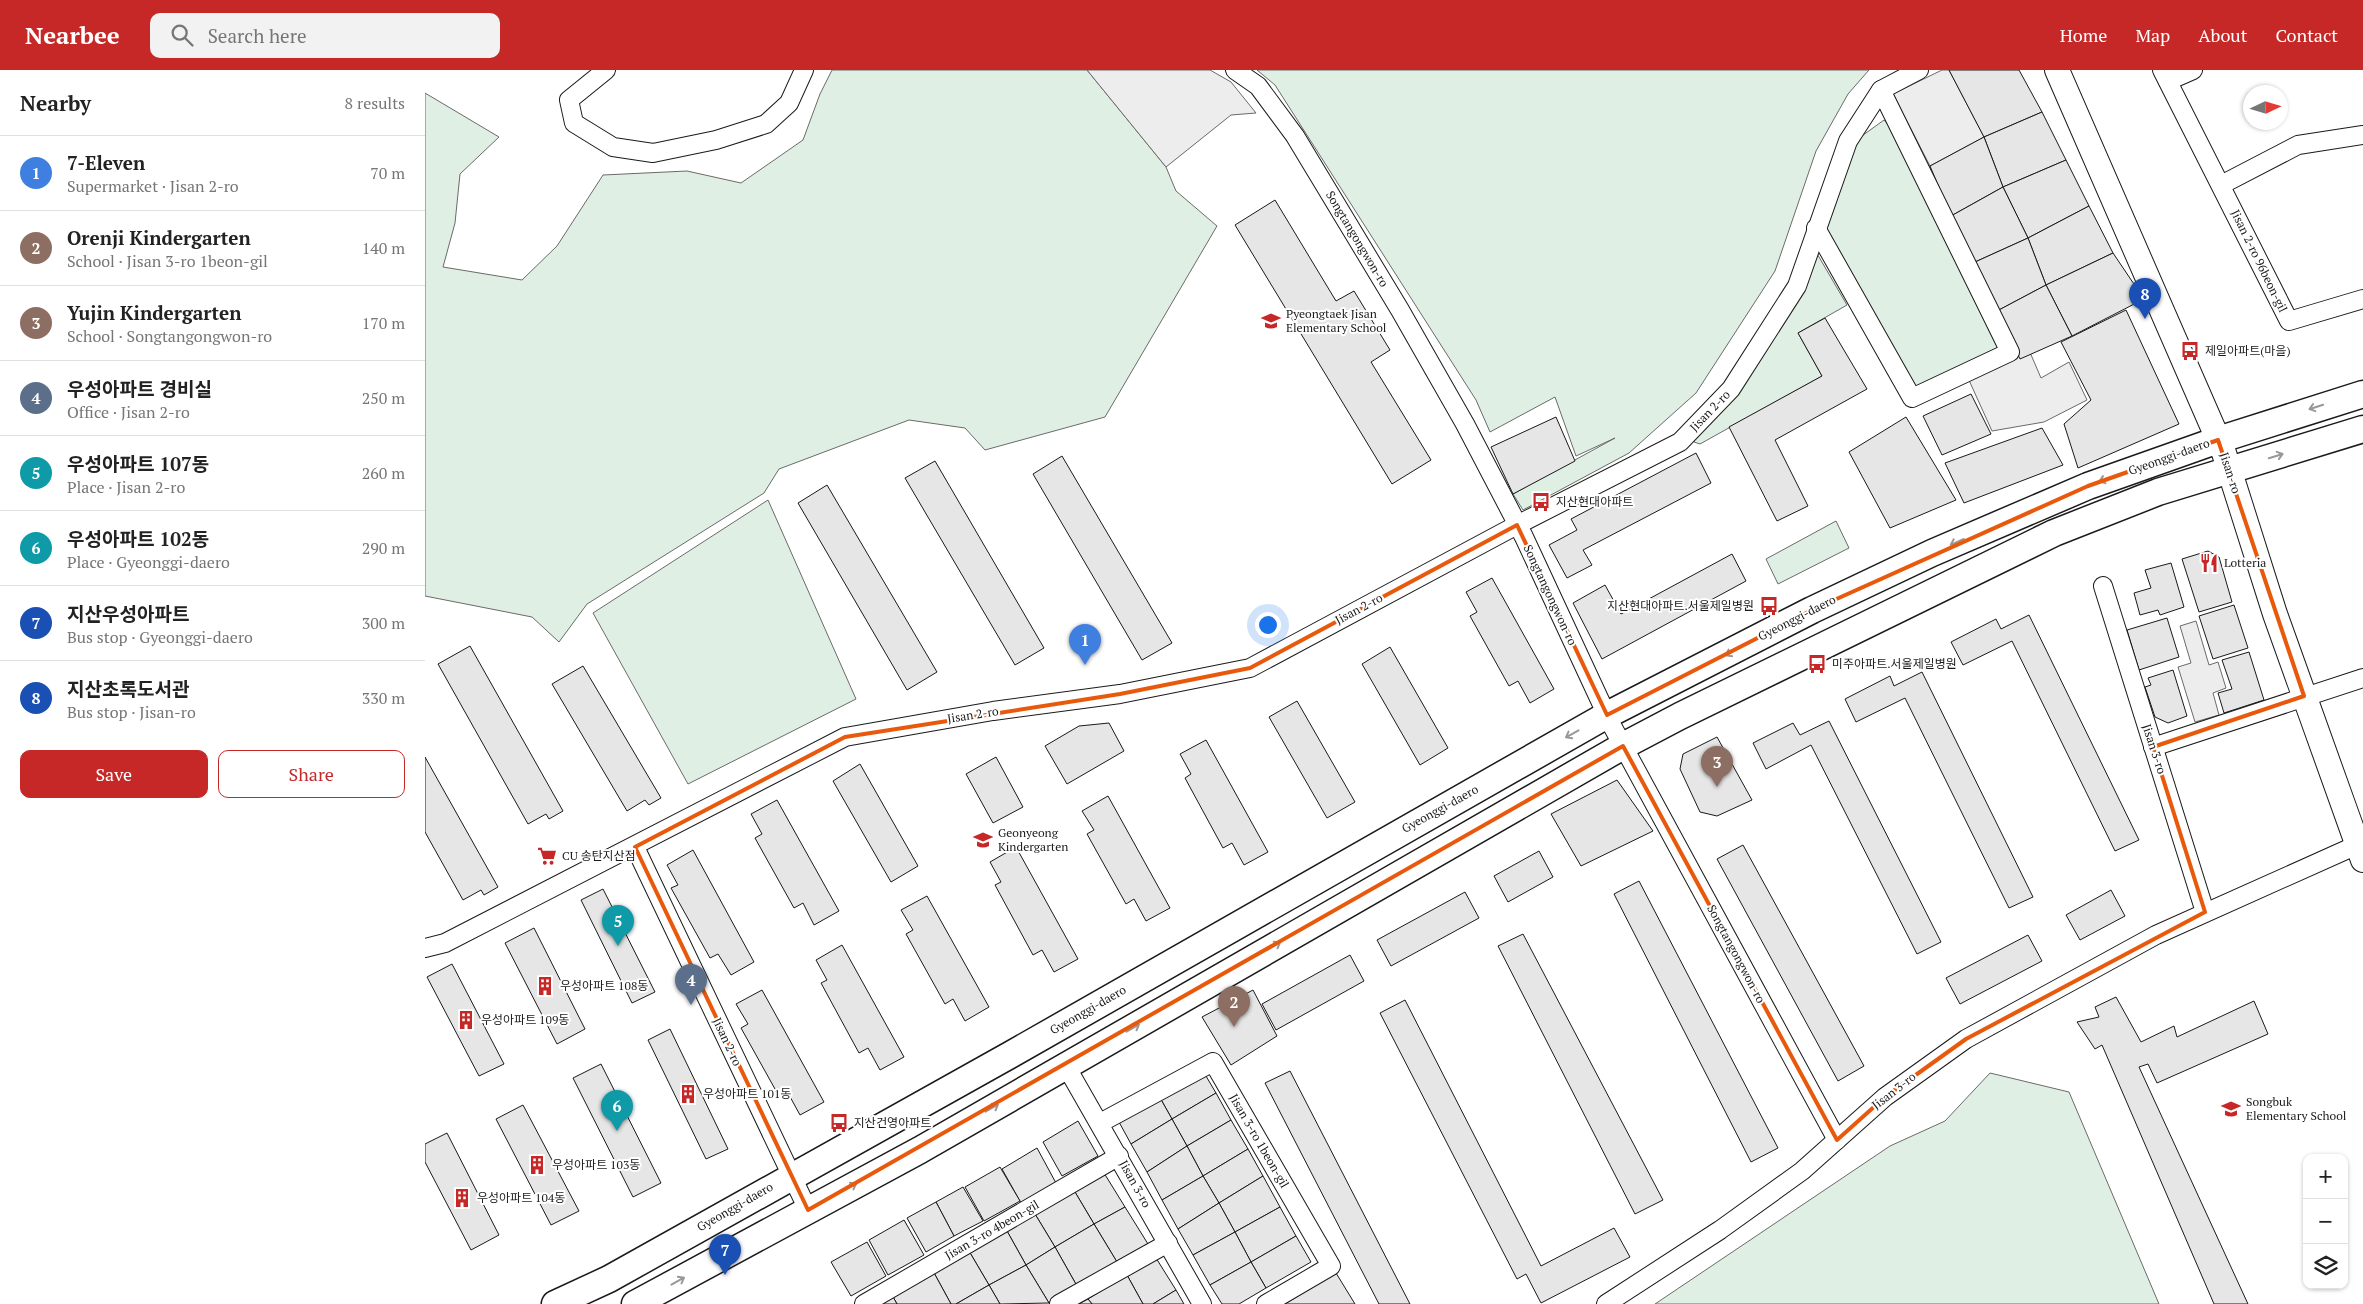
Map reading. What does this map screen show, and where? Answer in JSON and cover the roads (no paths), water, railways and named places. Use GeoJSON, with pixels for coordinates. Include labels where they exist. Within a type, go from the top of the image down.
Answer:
{"type":"FeatureCollection","features":[{"type":"Feature","properties":{"kind":"main road","name":"Jisan-ro"},"geometry":{"type":"LineString","coordinates":[[2057,70],[2218,440],[2304,696],[2360,853]]}},
{"type":"Feature","properties":{"kind":"main road","name":"Gyeonggi-daero"},"geometry":{"type":"LineString","coordinates":[[555,1304],[609,1279],[790,1176],[1010,1055],[1607,715],[1812,610],[1932,553],[2088,486],[2218,440],[2363,394]]}},
{"type":"Feature","properties":{"kind":"main road"},"geometry":{"type":"LineString","coordinates":[[635,1304],[920,1150],[1623,746],[1909,602],[2054,533],[2158,492],[2363,429]]}},
{"type":"Feature","properties":{"kind":"street"},"geometry":{"type":"LineString","coordinates":[[606,70],[569,100],[574,123],[613,147],[653,153],[716,140],[766,124],[789,103],[803,70]]}},
{"type":"Feature","properties":{"kind":"street","name":"Songtangongwon-ro"},"geometry":{"type":"LineString","coordinates":[[1235,70],[1258,86],[1295,136],[1465,424],[1517,524],[1623,746],[1837,1140]]}},
{"type":"Feature","properties":{"kind":"street","name":"Jisan 2-ro"},"geometry":{"type":"LineString","coordinates":[[425,948],[445,943],[635,847],[845,737],[993,711],[1120,694],[1250,668],[1517,524],[1680,442],[1731,389],[1797,286],[1848,141],[1881,90],[1919,70]]}},
{"type":"Feature","properties":{"kind":"street","name":"Jisan 2-ro 96beon-gil"},"geometry":{"type":"LineString","coordinates":[[2193,70],[2165,75],[2289,321],[2363,299]]}},
{"type":"Feature","properties":{"kind":"street"},"geometry":{"type":"LineString","coordinates":[[1816,228],[1912,398],[2009,352],[1881,90]]}},
{"type":"Feature","properties":{"kind":"street"},"geometry":{"type":"LineString","coordinates":[[2221,185],[2298,145],[2363,135]]}},
{"type":"Feature","properties":{"kind":"street","name":"Jisan 3-ro"},"geometry":{"type":"LineString","coordinates":[[2103,586],[2205,912]]}},
{"type":"Feature","properties":{"kind":"street"},"geometry":{"type":"LineString","coordinates":[[2153,747],[2363,678]]}},
{"type":"Feature","properties":{"kind":"street","name":"Jisan 2-ro"},"geometry":{"type":"LineString","coordinates":[[635,847],[807,1210]]}},
{"type":"Feature","properties":{"kind":"street","name":"Jisan 3-ro"},"geometry":{"type":"LineString","coordinates":[[1606,1304],[1720,1230],[1802,1171],[1885,1097],[1966,1039],[2156,935],[2205,912],[2360,853]]}},
{"type":"Feature","properties":{"kind":"street","name":"Jisan 3-ro 1beon-gil"},"geometry":{"type":"LineString","coordinates":[[1100,1123],[1213,1062],[1331,1266],[1266,1304]]}},
{"type":"Feature","properties":{"kind":"street","name":"Jisan 3-ro"},"geometry":{"type":"LineString","coordinates":[[1066,1066],[1119,1156],[1201,1304]]}},
{"type":"Feature","properties":{"kind":"street","name":"Jisan 3-ro 4beon-gil"},"geometry":{"type":"LineString","coordinates":[[864,1304],[1119,1156]]}},
{"type":"Feature","properties":{"kind":"street"},"geometry":{"type":"LineString","coordinates":[[1059,1304],[1168,1243]]}},
{"type":"Feature","properties":{"kind":"place","name":"지산초록도서관"},"geometry":{"type":"Point","coordinates":[2145,319]}},
{"type":"Feature","properties":{"kind":"place","name":"Pyeongtaek Jisan Elementary School"},"geometry":{"type":"Point","coordinates":[1271,321]}},
{"type":"Feature","properties":{"kind":"place","name":"제일아파트(마을)"},"geometry":{"type":"Point","coordinates":[2190,351]}},
{"type":"Feature","properties":{"kind":"place","name":"지산현대아파트"},"geometry":{"type":"Point","coordinates":[1541,502]}},
{"type":"Feature","properties":{"kind":"place","name":"Lotteria"},"geometry":{"type":"Point","coordinates":[2209,563]}},
{"type":"Feature","properties":{"kind":"place","name":"지산현대아파트.서울제일병원"},"geometry":{"type":"Point","coordinates":[1769,606]}},
{"type":"Feature","properties":{"kind":"place","name":"미주아파트.서울제일병원"},"geometry":{"type":"Point","coordinates":[1817,664]}},
{"type":"Feature","properties":{"kind":"place","name":"7-Eleven"},"geometry":{"type":"Point","coordinates":[1085,665]}},
{"type":"Feature","properties":{"kind":"place","name":"Yujin Kindergarten"},"geometry":{"type":"Point","coordinates":[1717,787]}},
{"type":"Feature","properties":{"kind":"place","name":"Geonyeong Kindergarten"},"geometry":{"type":"Point","coordinates":[983,840]}},
{"type":"Feature","properties":{"kind":"place","name":"CU 송탄지산점"},"geometry":{"type":"Point","coordinates":[547,856]}},
{"type":"Feature","properties":{"kind":"place","name":"우성아파트 107동"},"geometry":{"type":"Point","coordinates":[618,946]}},
{"type":"Feature","properties":{"kind":"place","name":"우성아파트 108동"},"geometry":{"type":"Point","coordinates":[545,986]}},
{"type":"Feature","properties":{"kind":"place","name":"우성아파트 경비실"},"geometry":{"type":"Point","coordinates":[691,1005]}},
{"type":"Feature","properties":{"kind":"place","name":"우성아파트 109동"},"geometry":{"type":"Point","coordinates":[466,1020]}},
{"type":"Feature","properties":{"kind":"place","name":"Orenji Kindergarten"},"geometry":{"type":"Point","coordinates":[1234,1027]}},
{"type":"Feature","properties":{"kind":"place","name":"우성아파트 101동"},"geometry":{"type":"Point","coordinates":[688,1094]}},
{"type":"Feature","properties":{"kind":"place","name":"Songbuk Elementary School"},"geometry":{"type":"Point","coordinates":[2231,1109]}},
{"type":"Feature","properties":{"kind":"place","name":"지산건영아파트"},"geometry":{"type":"Point","coordinates":[839,1123]}},
{"type":"Feature","properties":{"kind":"place","name":"우성아파트 102동"},"geometry":{"type":"Point","coordinates":[617,1131]}},
{"type":"Feature","properties":{"kind":"place","name":"우성아파트 103동"},"geometry":{"type":"Point","coordinates":[537,1165]}},
{"type":"Feature","properties":{"kind":"place","name":"우성아파트 104동"},"geometry":{"type":"Point","coordinates":[462,1198]}},
{"type":"Feature","properties":{"kind":"place","name":"지산우성아파트"},"geometry":{"type":"Point","coordinates":[725,1275]}}]}
